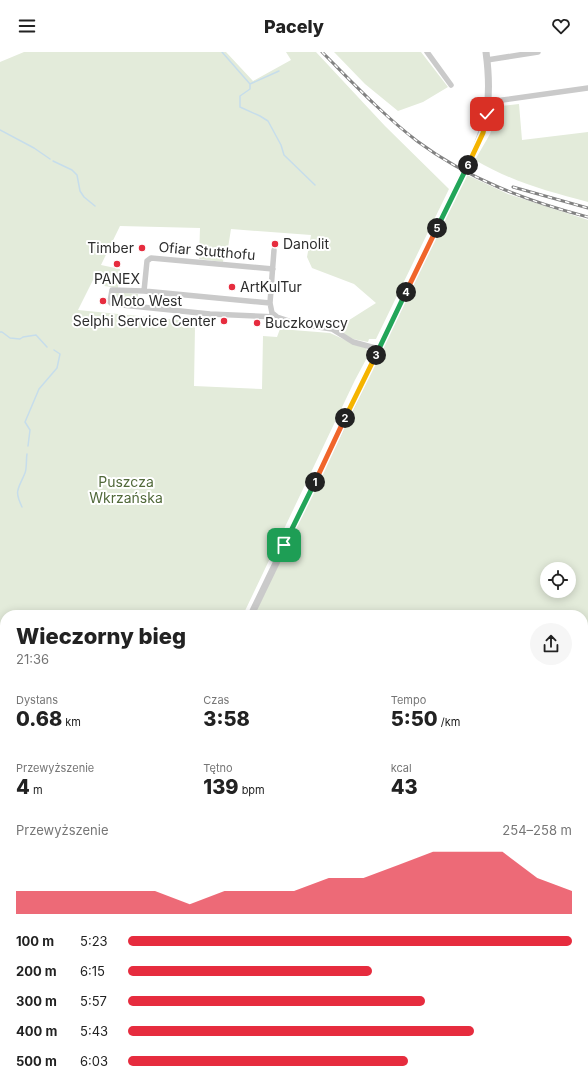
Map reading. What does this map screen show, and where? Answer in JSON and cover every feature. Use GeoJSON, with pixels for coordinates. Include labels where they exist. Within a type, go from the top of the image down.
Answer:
{"type":"FeatureCollection","features":[{"type":"Feature","properties":{"kind":"street"},"geometry":{"type":"LineString","coordinates":[[427,52],[451,85]]}},
{"type":"Feature","properties":{"kind":"street"},"geometry":{"type":"LineString","coordinates":[[253,610],[484,129],[488,102],[486,52]]}},
{"type":"Feature","properties":{"kind":"street"},"geometry":{"type":"LineString","coordinates":[[487,60],[538,52]]}},
{"type":"Feature","properties":{"kind":"street"},"geometry":{"type":"LineString","coordinates":[[488,102],[588,88]]}},
{"type":"Feature","properties":{"kind":"street","name":"Ofiar Stutthofu"},"geometry":{"type":"LineString","coordinates":[[270,303],[274,250]]}},
{"type":"Feature","properties":{"kind":"street","name":"Ofiar Stutthofu"},"geometry":{"type":"LineString","coordinates":[[144,291],[147,261],[151,258],[272,269]]}},
{"type":"Feature","properties":{"kind":"street"},"geometry":{"type":"LineString","coordinates":[[278,317],[210,314],[112,304],[110,302],[112,290],[144,291],[270,303],[272,314],[278,317],[298,324],[332,330],[353,342],[379,349]]}},
{"type":"Feature","properties":{"kind":"green space","name":"Puszcza Wkrzańska"},"geometry":{"type":"Polygon","coordinates":[[[24,52],[226,52],[253,81],[291,60],[286,52],[316,52],[385,126],[449,189],[376,339],[369,339],[368,342],[353,339],[335,329],[376,303],[354,284],[312,268],[307,257],[311,235],[231,229],[228,248],[225,248],[223,262],[199,259],[200,228],[120,226],[101,265],[120,269],[118,288],[104,286],[95,276],[78,310],[189,321],[195,326],[194,386],[262,389],[263,336],[277,337],[280,329],[330,333],[354,344],[365,346],[369,354],[355,380],[245,610],[0,610],[0,62],[24,52]]]}},
{"type":"Feature","properties":{"kind":"green space"},"geometry":{"type":"Polygon","coordinates":[[[334,52],[421,52],[448,87],[423,102],[398,111],[365,84],[334,52]]]}},
{"type":"Feature","properties":{"kind":"green space"},"geometry":{"type":"Polygon","coordinates":[[[519,104],[522,140],[588,132],[588,202],[516,180],[475,160],[490,134],[501,106],[519,104]]]}},
{"type":"Feature","properties":{"kind":"green space"},"geometry":{"type":"Polygon","coordinates":[[[467,175],[508,194],[588,220],[588,610],[256,610],[467,175]]]}},
{"type":"Feature","properties":{"kind":"green space"},"geometry":{"type":"Polygon","coordinates":[[[113,292],[138,294],[138,303],[112,301],[113,292]]]}},
{"type":"Feature","properties":{"kind":"waterway"},"geometry":{"type":"LineString","coordinates":[[222,52],[250,84],[250,89],[240,96],[240,107],[268,121],[281,145],[284,155],[315,185]]}},
{"type":"Feature","properties":{"kind":"waterway"},"geometry":{"type":"LineString","coordinates":[[250,84],[279,71]]}},
{"type":"Feature","properties":{"kind":"waterway"},"geometry":{"type":"LineString","coordinates":[[0,130],[34,148],[50,159]]}},
{"type":"Feature","properties":{"kind":"waterway"},"geometry":{"type":"LineString","coordinates":[[53,161],[72,170],[77,175],[80,191],[84,197],[95,206]]}},
{"type":"Feature","properties":{"kind":"waterway"},"geometry":{"type":"LineString","coordinates":[[0,332],[10,338],[20,339],[23,337],[36,335],[47,347]]}},
{"type":"Feature","properties":{"kind":"waterway"},"geometry":{"type":"LineString","coordinates":[[28,446],[30,430],[25,422],[39,389],[57,368],[60,354],[54,350]]}},
{"type":"Feature","properties":{"kind":"waterway"},"geometry":{"type":"LineString","coordinates":[[22,507],[18,497],[18,490],[26,471],[27,454]]}},
{"type":"Feature","properties":{"kind":"railway"},"geometry":{"type":"LineString","coordinates":[[322,52],[392,120],[436,155],[477,178],[521,196],[588,217]]}},
{"type":"Feature","properties":{"kind":"railway"},"geometry":{"type":"LineString","coordinates":[[513,187],[588,208]]}},
{"type":"Feature","properties":{"kind":"place","name":"Danolit"},"geometry":{"type":"Point","coordinates":[275,244]}},
{"type":"Feature","properties":{"kind":"place","name":"Timber"},"geometry":{"type":"Point","coordinates":[142,248]}},
{"type":"Feature","properties":{"kind":"place","name":"PANEX"},"geometry":{"type":"Point","coordinates":[117,264]}},
{"type":"Feature","properties":{"kind":"place","name":"ArtKulTur"},"geometry":{"type":"Point","coordinates":[232,287]}},
{"type":"Feature","properties":{"kind":"place","name":"Moto West"},"geometry":{"type":"Point","coordinates":[103,301]}},
{"type":"Feature","properties":{"kind":"place","name":"Selphi Service Center"},"geometry":{"type":"Point","coordinates":[224,321]}},
{"type":"Feature","properties":{"kind":"place","name":"Buczkowscy"},"geometry":{"type":"Point","coordinates":[257,323]}},
{"type":"Feature","properties":{"kind":"route"},"geometry":{"type":"LineString","coordinates":[[284,545],[477,147],[484,129],[487,114]]}}]}
